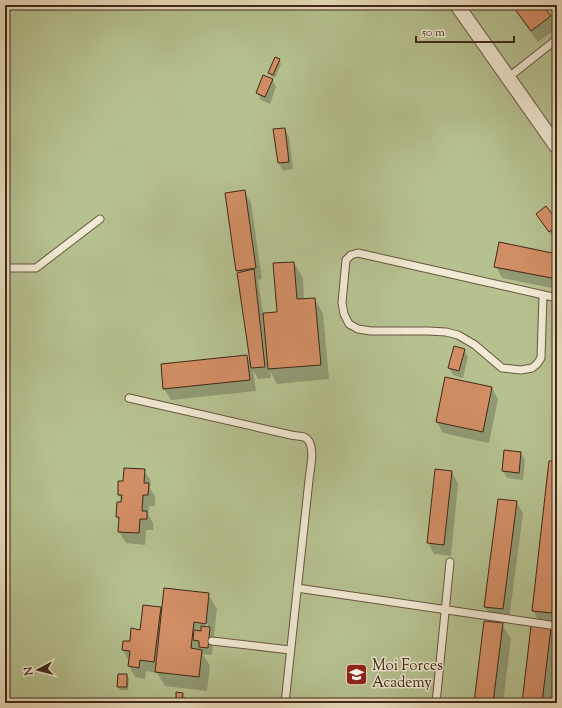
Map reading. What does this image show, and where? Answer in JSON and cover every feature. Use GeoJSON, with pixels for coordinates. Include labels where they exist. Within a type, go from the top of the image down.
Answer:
{"type":"FeatureCollection","features":[{"type":"Feature","properties":{"kind":"street"},"geometry":{"type":"LineString","coordinates":[[457,5],[557,146]]}},
{"type":"Feature","properties":{"kind":"lane"},"geometry":{"type":"LineString","coordinates":[[509,77],[557,39]]}},
{"type":"Feature","properties":{"kind":"lane"},"geometry":{"type":"LineString","coordinates":[[5,268],[36,268],[100,219]]}},
{"type":"Feature","properties":{"kind":"lane"},"geometry":{"type":"LineString","coordinates":[[543,296],[541,358],[532,368],[521,370],[502,368],[475,345],[458,335],[446,332],[371,331],[358,329],[349,324],[344,314],[342,304],[346,260],[351,255],[358,253],[557,298]]}},
{"type":"Feature","properties":{"kind":"lane"},"geometry":{"type":"LineString","coordinates":[[129,398],[305,437],[310,441],[312,448],[310,480],[285,703]]}},
{"type":"Feature","properties":{"kind":"lane"},"geometry":{"type":"LineString","coordinates":[[436,703],[450,562]]}},
{"type":"Feature","properties":{"kind":"lane"},"geometry":{"type":"LineString","coordinates":[[297,588],[557,626]]}},
{"type":"Feature","properties":{"kind":"lane"},"geometry":{"type":"LineString","coordinates":[[212,641],[290,650]]}},
{"type":"Feature","properties":{"kind":"green space"},"geometry":{"type":"Polygon","coordinates":[[[5,5],[557,5],[557,703],[5,703],[5,5]]]}},
{"type":"Feature","properties":{"kind":"building"},"geometry":{"type":"Polygon","coordinates":[[[512,5],[543,5],[551,16],[531,31],[512,5]]]}},
{"type":"Feature","properties":{"kind":"building"},"geometry":{"type":"Polygon","coordinates":[[[275,57],[280,59],[273,75],[268,73],[275,57]]]}},
{"type":"Feature","properties":{"kind":"building"},"geometry":{"type":"Polygon","coordinates":[[[263,75],[273,79],[265,97],[256,93],[263,75]]]}},
{"type":"Feature","properties":{"kind":"building"},"geometry":{"type":"Polygon","coordinates":[[[285,128],[289,162],[278,163],[273,129],[285,128]]]}},
{"type":"Feature","properties":{"kind":"building"},"geometry":{"type":"Polygon","coordinates":[[[245,190],[256,268],[236,271],[225,193],[245,190]]]}},
{"type":"Feature","properties":{"kind":"building"},"geometry":{"type":"Polygon","coordinates":[[[546,206],[557,220],[557,226],[549,232],[536,214],[546,206]]]}},
{"type":"Feature","properties":{"kind":"building"},"geometry":{"type":"Polygon","coordinates":[[[499,242],[557,254],[557,279],[494,267],[499,242]]]}},
{"type":"Feature","properties":{"kind":"building"},"geometry":{"type":"Polygon","coordinates":[[[294,262],[297,299],[315,298],[321,365],[268,369],[263,313],[277,312],[273,263],[294,262]]]}},
{"type":"Feature","properties":{"kind":"building"},"geometry":{"type":"Polygon","coordinates":[[[254,269],[265,367],[251,368],[237,273],[254,269]]]}},
{"type":"Feature","properties":{"kind":"building"},"geometry":{"type":"Polygon","coordinates":[[[454,346],[465,349],[459,371],[448,368],[454,346]]]}},
{"type":"Feature","properties":{"kind":"building"},"geometry":{"type":"Polygon","coordinates":[[[247,355],[250,380],[163,389],[161,364],[247,355]]]}},
{"type":"Feature","properties":{"kind":"building"},"geometry":{"type":"Polygon","coordinates":[[[445,377],[492,387],[483,432],[436,422],[445,377]]]}},
{"type":"Feature","properties":{"kind":"building"},"geometry":{"type":"Polygon","coordinates":[[[504,450],[521,452],[519,473],[502,471],[504,450]]]}},
{"type":"Feature","properties":{"kind":"building"},"geometry":{"type":"Polygon","coordinates":[[[549,461],[557,461],[557,571],[552,613],[532,611],[549,461]]]}},
{"type":"Feature","properties":{"kind":"building"},"geometry":{"type":"Polygon","coordinates":[[[124,468],[145,469],[144,483],[149,483],[148,495],[143,495],[142,511],[147,511],[147,519],[140,519],[139,533],[118,532],[119,517],[116,517],[117,502],[121,502],[122,495],[118,495],[118,481],[123,481],[124,468]]]}},
{"type":"Feature","properties":{"kind":"building"},"geometry":{"type":"Polygon","coordinates":[[[435,469],[452,471],[444,545],[427,543],[435,469]]]}},
{"type":"Feature","properties":{"kind":"building"},"geometry":{"type":"Polygon","coordinates":[[[498,499],[517,501],[503,609],[484,607],[498,499]]]}},
{"type":"Feature","properties":{"kind":"building"},"geometry":{"type":"Polygon","coordinates":[[[164,588],[209,593],[206,624],[194,622],[191,648],[202,650],[199,677],[155,672],[164,588]]]}},
{"type":"Feature","properties":{"kind":"building"},"geometry":{"type":"Polygon","coordinates":[[[143,605],[161,607],[154,662],[140,660],[139,668],[128,666],[130,651],[122,650],[123,641],[130,641],[131,628],[140,630],[143,605]]]}},
{"type":"Feature","properties":{"kind":"building"},"geometry":{"type":"Polygon","coordinates":[[[484,621],[503,623],[493,703],[474,703],[484,621]]]}},
{"type":"Feature","properties":{"kind":"building"},"geometry":{"type":"Polygon","coordinates":[[[201,626],[210,627],[208,648],[199,647],[199,641],[193,640],[194,630],[201,631],[201,626]]]}},
{"type":"Feature","properties":{"kind":"building"},"geometry":{"type":"Polygon","coordinates":[[[531,626],[551,628],[542,703],[522,703],[531,626]]]}},
{"type":"Feature","properties":{"kind":"building"},"geometry":{"type":"Polygon","coordinates":[[[118,674],[127,674],[127,687],[117,687],[118,674]]]}},
{"type":"Feature","properties":{"kind":"building"},"geometry":{"type":"Polygon","coordinates":[[[176,692],[183,693],[182,699],[176,698],[176,692]]]}},
{"type":"Feature","properties":{"kind":"building"},"geometry":{"type":"Polygon","coordinates":[[[115,699],[124,700],[123,703],[115,703],[115,699]]]}},
{"type":"Feature","properties":{"kind":"place","name":"Moi Forces Academy"},"geometry":{"type":"Point","coordinates":[356,675]}}]}
